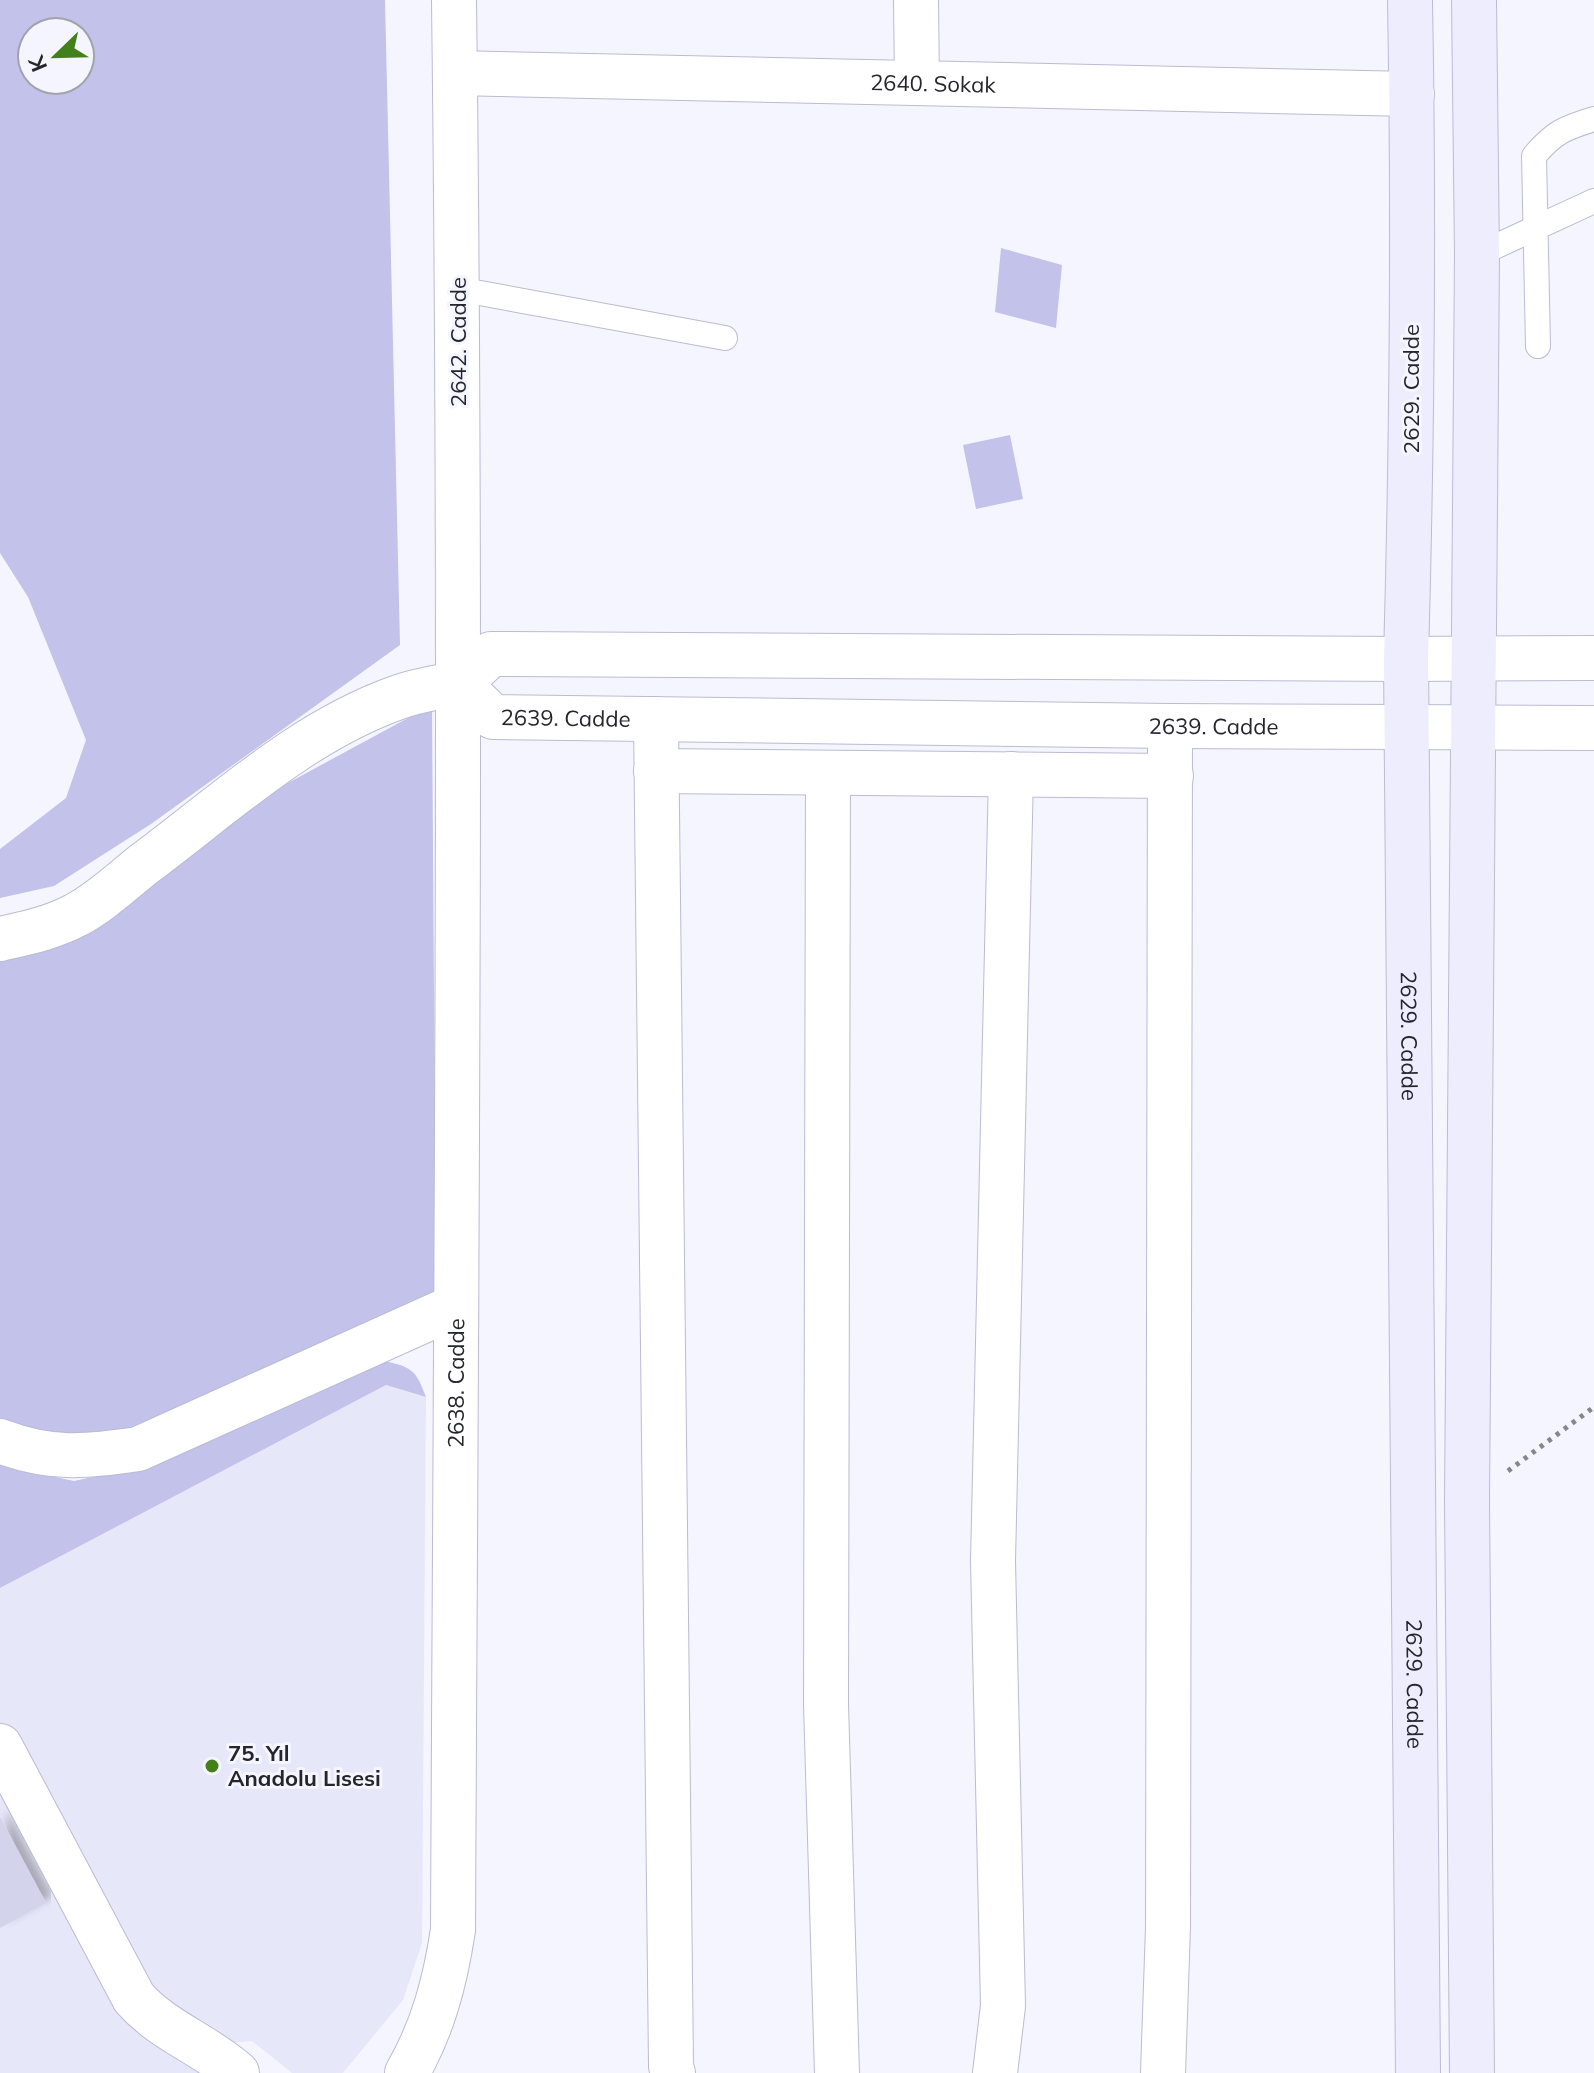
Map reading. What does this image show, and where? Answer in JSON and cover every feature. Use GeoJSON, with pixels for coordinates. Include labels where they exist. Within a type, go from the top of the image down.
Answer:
{"type":"FeatureCollection","features":[{"type":"Feature","properties":{"kind":"main road","name":"2629. Cadde"},"geometry":{"type":"LineString","coordinates":[[1410,0],[1411,461],[1406,727],[1418,2073]]}},
{"type":"Feature","properties":{"kind":"main road"},"geometry":{"type":"LineString","coordinates":[[1472,2073],[1467,1501],[1477,255],[1474,0]]}},
{"type":"Feature","properties":{"kind":"street","name":"2642. Cadde"},"geometry":{"type":"LineString","coordinates":[[454,0],[459,684]]}},
{"type":"Feature","properties":{"kind":"street"},"geometry":{"type":"LineString","coordinates":[[916,0],[917,83]]}},
{"type":"Feature","properties":{"kind":"street","name":"2640. Sokak"},"geometry":{"type":"LineString","coordinates":[[455,73],[1412,94]]}},
{"type":"Feature","properties":{"kind":"street"},"geometry":{"type":"LineString","coordinates":[[0,939],[34,932],[78,914],[289,754],[354,717],[399,697],[459,684],[491,654],[1594,658]]}},
{"type":"Feature","properties":{"kind":"street","name":"2639. Cadde"},"geometry":{"type":"LineString","coordinates":[[459,684],[493,717],[1594,728]]}},
{"type":"Feature","properties":{"kind":"street","name":"2638. Cadde"},"geometry":{"type":"LineString","coordinates":[[407,2073],[430,2028],[440,1998],[453,1930],[459,684]]}},
{"type":"Feature","properties":{"kind":"street"},"geometry":{"type":"LineString","coordinates":[[656,719],[673,2073]]}},
{"type":"Feature","properties":{"kind":"street"},"geometry":{"type":"LineString","coordinates":[[1163,2073],[1168,1943],[1170,726]]}},
{"type":"Feature","properties":{"kind":"street"},"geometry":{"type":"LineString","coordinates":[[656,771],[1171,776]]}},
{"type":"Feature","properties":{"kind":"street"},"geometry":{"type":"LineString","coordinates":[[828,773],[826,1704],[837,2073]]}},
{"type":"Feature","properties":{"kind":"street"},"geometry":{"type":"LineString","coordinates":[[995,2073],[1003,2006],[993,1561],[1011,774]]}},
{"type":"Feature","properties":{"kind":"street"},"geometry":{"type":"LineString","coordinates":[[0,1441],[25,1450],[61,1456],[100,1455],[138,1449],[456,1306]]}},
{"type":"Feature","properties":{"kind":"street"},"geometry":{"type":"LineString","coordinates":[[0,1746],[134,1998],[158,2022],[210,2052],[237,2073]]}},
{"type":"Feature","properties":{"kind":"lane"},"geometry":{"type":"LineString","coordinates":[[1538,346],[1534,156],[1547,141],[1566,128],[1594,119]]}},
{"type":"Feature","properties":{"kind":"lane"},"geometry":{"type":"LineString","coordinates":[[1477,255],[1594,201]]}},
{"type":"Feature","properties":{"kind":"lane"},"geometry":{"type":"LineString","coordinates":[[458,289],[725,338]]}},
{"type":"Feature","properties":{"kind":"path"},"geometry":{"type":"LineString","coordinates":[[1467,1501],[1594,1407]]}},
{"type":"Feature","properties":{"kind":"shaded area"},"geometry":{"type":"Polygon","coordinates":[[[0,0],[385,0],[400,645],[151,824],[54,886],[0,898],[0,849],[66,798],[86,740],[28,597],[0,553],[0,0]]]}},
{"type":"Feature","properties":{"kind":"shaded area"},"geometry":{"type":"Polygon","coordinates":[[[1001,248],[1062,265],[1056,328],[995,312],[1001,248]]]}},
{"type":"Feature","properties":{"kind":"shaded area"},"geometry":{"type":"Polygon","coordinates":[[[1010,435],[1023,499],[976,509],[963,445],[1010,435]]]}},
{"type":"Feature","properties":{"kind":"shaded area"},"geometry":{"type":"Polygon","coordinates":[[[432,705],[436,1290],[182,1408],[117,1432],[66,1434],[18,1428],[0,1418],[0,953],[262,797],[432,705]]]}},
{"type":"Feature","properties":{"kind":"shaded area"},"geometry":{"type":"Polygon","coordinates":[[[384,1361],[412,1371],[426,1397],[386,1385],[0,1588],[0,1462],[74,1481],[153,1464],[384,1361]]]}},
{"type":"Feature","properties":{"kind":"shaded area","name":"75. Yıl Anadolu Lisesi"},"geometry":{"type":"Polygon","coordinates":[[[386,1385],[426,1397],[422,1943],[403,2000],[343,2073],[292,2073],[252,2041],[217,2044],[219,2073],[0,2073],[0,1588],[386,1385]]]}},
{"type":"Feature","properties":{"kind":"building"},"geometry":{"type":"Polygon","coordinates":[[[0,1817],[46,1903],[0,1928],[0,1817]]]}},
{"type":"Feature","properties":{"kind":"place","name":"75. Yıl Anadolu Lisesi"},"geometry":{"type":"Point","coordinates":[212,1766]}}]}
